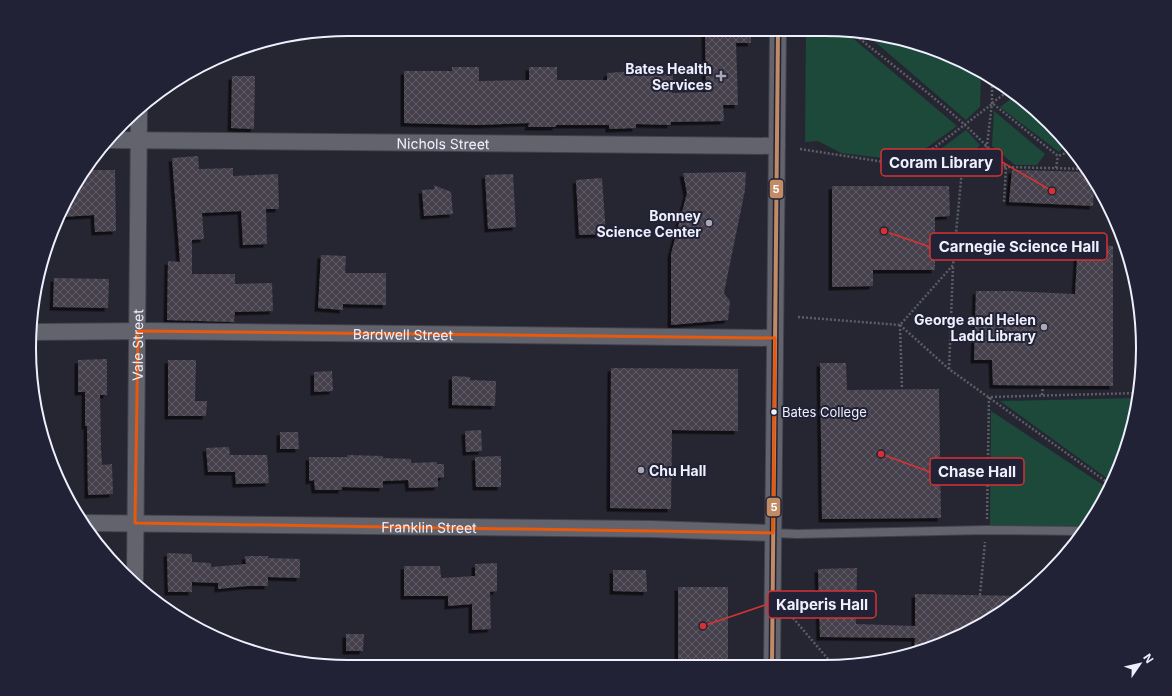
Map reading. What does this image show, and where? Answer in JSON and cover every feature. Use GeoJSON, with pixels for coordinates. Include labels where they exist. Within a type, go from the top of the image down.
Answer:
{"type":"FeatureCollection","features":[{"type":"Feature","properties":{"kind":"street"},"geometry":{"type":"LineString","coordinates":[[772,660],[778,36]]}},
{"type":"Feature","properties":{"kind":"street","name":"Vale Street"},"geometry":{"type":"LineString","coordinates":[[134,576],[138,331],[139,116]]}},
{"type":"Feature","properties":{"kind":"street","name":"Nichols Street"},"geometry":{"type":"LineString","coordinates":[[115,140],[777,146]]}},
{"type":"Feature","properties":{"kind":"street","name":"Bardwell Street"},"geometry":{"type":"LineString","coordinates":[[37,332],[138,331],[775,338]]}},
{"type":"Feature","properties":{"kind":"street","name":"Franklin Street"},"geometry":{"type":"LineString","coordinates":[[90,523],[651,529],[773,533]]}},
{"type":"Feature","properties":{"kind":"lane"},"geometry":{"type":"LineString","coordinates":[[773,533],[797,534],[987,530],[1077,531]]}},
{"type":"Feature","properties":{"kind":"path"},"geometry":{"type":"LineString","coordinates":[[859,38],[965,125],[987,145],[1006,167],[1004,202]]}},
{"type":"Feature","properties":{"kind":"path"},"geometry":{"type":"LineString","coordinates":[[949,369],[953,265],[962,170],[987,145],[992,103],[992,86]]}},
{"type":"Feature","properties":{"kind":"path"},"geometry":{"type":"LineString","coordinates":[[910,166],[1005,94]]}},
{"type":"Feature","properties":{"kind":"path"},"geometry":{"type":"LineString","coordinates":[[992,103],[1058,156]]}},
{"type":"Feature","properties":{"kind":"path"},"geometry":{"type":"LineString","coordinates":[[800,149],[910,166],[962,170],[1006,167],[1079,169]]}},
{"type":"Feature","properties":{"kind":"path"},"geometry":{"type":"LineString","coordinates":[[1058,156],[1067,152]]}},
{"type":"Feature","properties":{"kind":"path"},"geometry":{"type":"LineString","coordinates":[[1056,168],[1058,156]]}},
{"type":"Feature","properties":{"kind":"path"},"geometry":{"type":"LineString","coordinates":[[902,389],[900,325],[953,265]]}},
{"type":"Feature","properties":{"kind":"path"},"geometry":{"type":"LineString","coordinates":[[798,318],[900,325],[949,369],[1106,481]]}},
{"type":"Feature","properties":{"kind":"path"},"geometry":{"type":"LineString","coordinates":[[1042,395],[1043,387]]}},
{"type":"Feature","properties":{"kind":"path"},"geometry":{"type":"LineString","coordinates":[[989,397],[1132,394]]}},
{"type":"Feature","properties":{"kind":"path"},"geometry":{"type":"LineString","coordinates":[[980,595],[987,530],[989,397]]}},
{"type":"Feature","properties":{"kind":"path"},"geometry":{"type":"LineString","coordinates":[[793,618],[829,660]]}},
{"type":"Feature","properties":{"kind":"highlighted area"},"geometry":{"type":"Polygon","coordinates":[[[138,331],[775,338],[773,533],[135,523],[138,331]]]}},
{"type":"Feature","properties":{"kind":"green space"},"geometry":{"type":"Polygon","coordinates":[[[806,36],[852,38],[957,126],[908,161],[841,153],[818,141],[805,142],[806,36]]]}},
{"type":"Feature","properties":{"kind":"green space"},"geometry":{"type":"Polygon","coordinates":[[[873,40],[924,53],[962,68],[981,79],[980,107],[966,120],[873,40]]]}},
{"type":"Feature","properties":{"kind":"green space"},"geometry":{"type":"Polygon","coordinates":[[[1011,98],[1045,127],[1063,148],[1059,152],[1000,107],[1011,98]]]}},
{"type":"Feature","properties":{"kind":"green space"},"geometry":{"type":"Polygon","coordinates":[[[994,111],[1045,154],[1037,165],[1015,165],[992,146],[994,111]]]}},
{"type":"Feature","properties":{"kind":"green space"},"geometry":{"type":"Polygon","coordinates":[[[966,130],[980,145],[959,166],[922,163],[966,130]]]}},
{"type":"Feature","properties":{"kind":"green space"},"geometry":{"type":"Polygon","coordinates":[[[1132,398],[1125,429],[1107,478],[1000,401],[1132,398]]]}},
{"type":"Feature","properties":{"kind":"green space"},"geometry":{"type":"Polygon","coordinates":[[[991,411],[1104,486],[1079,528],[990,527],[991,411]]]}},
{"type":"Feature","properties":{"kind":"building"},"geometry":{"type":"Polygon","coordinates":[[[705,36],[751,36],[751,43],[736,43],[738,105],[723,105],[724,121],[671,122],[671,125],[636,124],[636,128],[609,129],[609,125],[556,125],[556,127],[528,127],[529,123],[479,125],[404,123],[404,71],[452,71],[452,67],[479,67],[479,81],[529,80],[529,67],[557,67],[557,80],[607,80],[607,73],[634,71],[634,73],[673,74],[672,93],[706,92],[705,36]]]}},
{"type":"Feature","properties":{"kind":"building"},"geometry":{"type":"Polygon","coordinates":[[[232,76],[255,76],[254,129],[231,128],[232,76]]]}},
{"type":"Feature","properties":{"kind":"building"},"geometry":{"type":"Polygon","coordinates":[[[198,156],[199,169],[233,168],[233,176],[278,174],[279,209],[266,209],[267,244],[243,245],[241,211],[202,213],[204,239],[192,240],[192,274],[235,274],[235,284],[272,283],[273,311],[235,312],[234,322],[167,320],[168,261],[180,262],[172,158],[198,156]]]}},
{"type":"Feature","properties":{"kind":"building"},"geometry":{"type":"Polygon","coordinates":[[[92,170],[115,170],[116,231],[95,232],[94,215],[65,217],[78,192],[92,170]]]}},
{"type":"Feature","properties":{"kind":"building"},"geometry":{"type":"Polygon","coordinates":[[[1012,170],[1081,172],[1094,191],[1093,206],[1009,202],[1012,170]]]}},
{"type":"Feature","properties":{"kind":"building","name":"Bonney Science Center"},"geometry":{"type":"Polygon","coordinates":[[[746,172],[745,190],[724,293],[730,301],[728,320],[671,325],[671,254],[687,193],[683,173],[746,172]]]}},
{"type":"Feature","properties":{"kind":"building"},"geometry":{"type":"Polygon","coordinates":[[[513,174],[516,227],[488,229],[485,175],[513,174]]]}},
{"type":"Feature","properties":{"kind":"building"},"geometry":{"type":"Polygon","coordinates":[[[602,178],[606,234],[579,235],[576,180],[602,178]]]}},
{"type":"Feature","properties":{"kind":"building"},"geometry":{"type":"Polygon","coordinates":[[[434,185],[451,192],[453,214],[424,216],[422,190],[435,189],[434,185]]]}},
{"type":"Feature","properties":{"kind":"building"},"geometry":{"type":"Polygon","coordinates":[[[832,186],[949,186],[950,216],[935,217],[935,270],[873,270],[873,286],[832,287],[832,186]]]}},
{"type":"Feature","properties":{"kind":"building","name":"George and Helen Ladd Library"},"geometry":{"type":"Polygon","coordinates":[[[1078,244],[1113,246],[1113,386],[993,385],[992,360],[974,360],[976,291],[1075,294],[1078,244]]]}},
{"type":"Feature","properties":{"kind":"building"},"geometry":{"type":"Polygon","coordinates":[[[321,255],[346,256],[345,273],[386,273],[386,305],[343,304],[343,310],[318,308],[321,255]]]}},
{"type":"Feature","properties":{"kind":"building"},"geometry":{"type":"Polygon","coordinates":[[[54,278],[109,279],[108,308],[53,307],[54,278]]]}},
{"type":"Feature","properties":{"kind":"building"},"geometry":{"type":"Polygon","coordinates":[[[107,359],[107,395],[100,395],[101,447],[102,465],[112,464],[113,494],[88,495],[85,392],[78,392],[78,360],[107,359]]]}},
{"type":"Feature","properties":{"kind":"building"},"geometry":{"type":"Polygon","coordinates":[[[168,360],[196,360],[195,401],[207,401],[206,416],[168,416],[168,360]]]}},
{"type":"Feature","properties":{"kind":"building"},"geometry":{"type":"Polygon","coordinates":[[[820,363],[846,363],[847,390],[939,389],[941,518],[822,519],[820,363]]]}},
{"type":"Feature","properties":{"kind":"building","name":"Chu Hall"},"geometry":{"type":"Polygon","coordinates":[[[611,368],[738,369],[738,431],[672,430],[671,509],[610,508],[611,368]]]}},
{"type":"Feature","properties":{"kind":"building"},"geometry":{"type":"Polygon","coordinates":[[[332,371],[333,391],[314,392],[314,372],[332,371]]]}},
{"type":"Feature","properties":{"kind":"building"},"geometry":{"type":"Polygon","coordinates":[[[452,376],[470,377],[470,380],[496,381],[495,406],[452,405],[452,376]]]}},
{"type":"Feature","properties":{"kind":"building"},"geometry":{"type":"Polygon","coordinates":[[[481,430],[482,451],[466,452],[465,431],[481,430]]]}},
{"type":"Feature","properties":{"kind":"building"},"geometry":{"type":"Polygon","coordinates":[[[280,432],[298,432],[299,449],[280,449],[280,432]]]}},
{"type":"Feature","properties":{"kind":"building"},"geometry":{"type":"Polygon","coordinates":[[[229,447],[230,455],[267,455],[269,483],[236,484],[235,472],[208,472],[206,448],[229,447]]]}},
{"type":"Feature","properties":{"kind":"building"},"geometry":{"type":"Polygon","coordinates":[[[347,455],[383,456],[383,458],[411,459],[411,463],[437,462],[437,464],[444,464],[444,477],[438,478],[438,487],[409,488],[408,480],[383,481],[383,488],[342,487],[342,490],[315,490],[314,480],[309,481],[309,457],[347,457],[347,455]]]}},
{"type":"Feature","properties":{"kind":"building"},"geometry":{"type":"Polygon","coordinates":[[[501,456],[501,487],[476,487],[475,457],[501,456]]]}},
{"type":"Feature","properties":{"kind":"building"},"geometry":{"type":"Polygon","coordinates":[[[167,553],[192,554],[192,562],[211,563],[211,567],[246,564],[245,556],[268,556],[268,558],[300,559],[300,578],[268,577],[268,586],[247,586],[218,589],[218,583],[192,582],[192,592],[168,592],[167,553]]]}},
{"type":"Feature","properties":{"kind":"building"},"geometry":{"type":"Polygon","coordinates":[[[497,563],[497,591],[490,592],[491,629],[472,630],[472,604],[448,606],[448,596],[404,596],[404,566],[440,566],[441,578],[475,576],[475,564],[497,563]]]}},
{"type":"Feature","properties":{"kind":"building"},"geometry":{"type":"Polygon","coordinates":[[[857,568],[856,624],[915,626],[915,594],[1014,596],[962,628],[914,646],[915,638],[820,637],[818,569],[857,568]]]}},
{"type":"Feature","properties":{"kind":"building"},"geometry":{"type":"Polygon","coordinates":[[[613,570],[646,570],[647,592],[613,591],[613,570]]]}},
{"type":"Feature","properties":{"kind":"building"},"geometry":{"type":"Polygon","coordinates":[[[678,587],[728,587],[728,660],[678,660],[678,587]]]}},
{"type":"Feature","properties":{"kind":"building"},"geometry":{"type":"Polygon","coordinates":[[[346,634],[364,634],[363,651],[346,651],[346,634]]]}},
{"type":"Feature","properties":{"kind":"transit line","name":"5"},"geometry":{"type":"LineString","coordinates":[[772,660],[778,36]]}},
{"type":"Feature","properties":{"kind":"place","name":"Bates Health Services"},"geometry":{"type":"Point","coordinates":[721,76]}},
{"type":"Feature","properties":{"kind":"place","name":"Coram Library"},"geometry":{"type":"Point","coordinates":[1052,191]}},
{"type":"Feature","properties":{"kind":"place","name":"Bonney Science Center"},"geometry":{"type":"Point","coordinates":[709,223]}},
{"type":"Feature","properties":{"kind":"place","name":"Carnegie Science Hall"},"geometry":{"type":"Point","coordinates":[884,231]}},
{"type":"Feature","properties":{"kind":"place","name":"George and Helen Ladd Library"},"geometry":{"type":"Point","coordinates":[1044,327]}},
{"type":"Feature","properties":{"kind":"place","name":"Bates College"},"geometry":{"type":"Point","coordinates":[774,412]}},
{"type":"Feature","properties":{"kind":"place","name":"Chase Hall"},"geometry":{"type":"Point","coordinates":[881,454]}},
{"type":"Feature","properties":{"kind":"place","name":"Chu Hall"},"geometry":{"type":"Point","coordinates":[641,470]}},
{"type":"Feature","properties":{"kind":"place","name":"Kalperis Hall"},"geometry":{"type":"Point","coordinates":[703,626]}}]}
